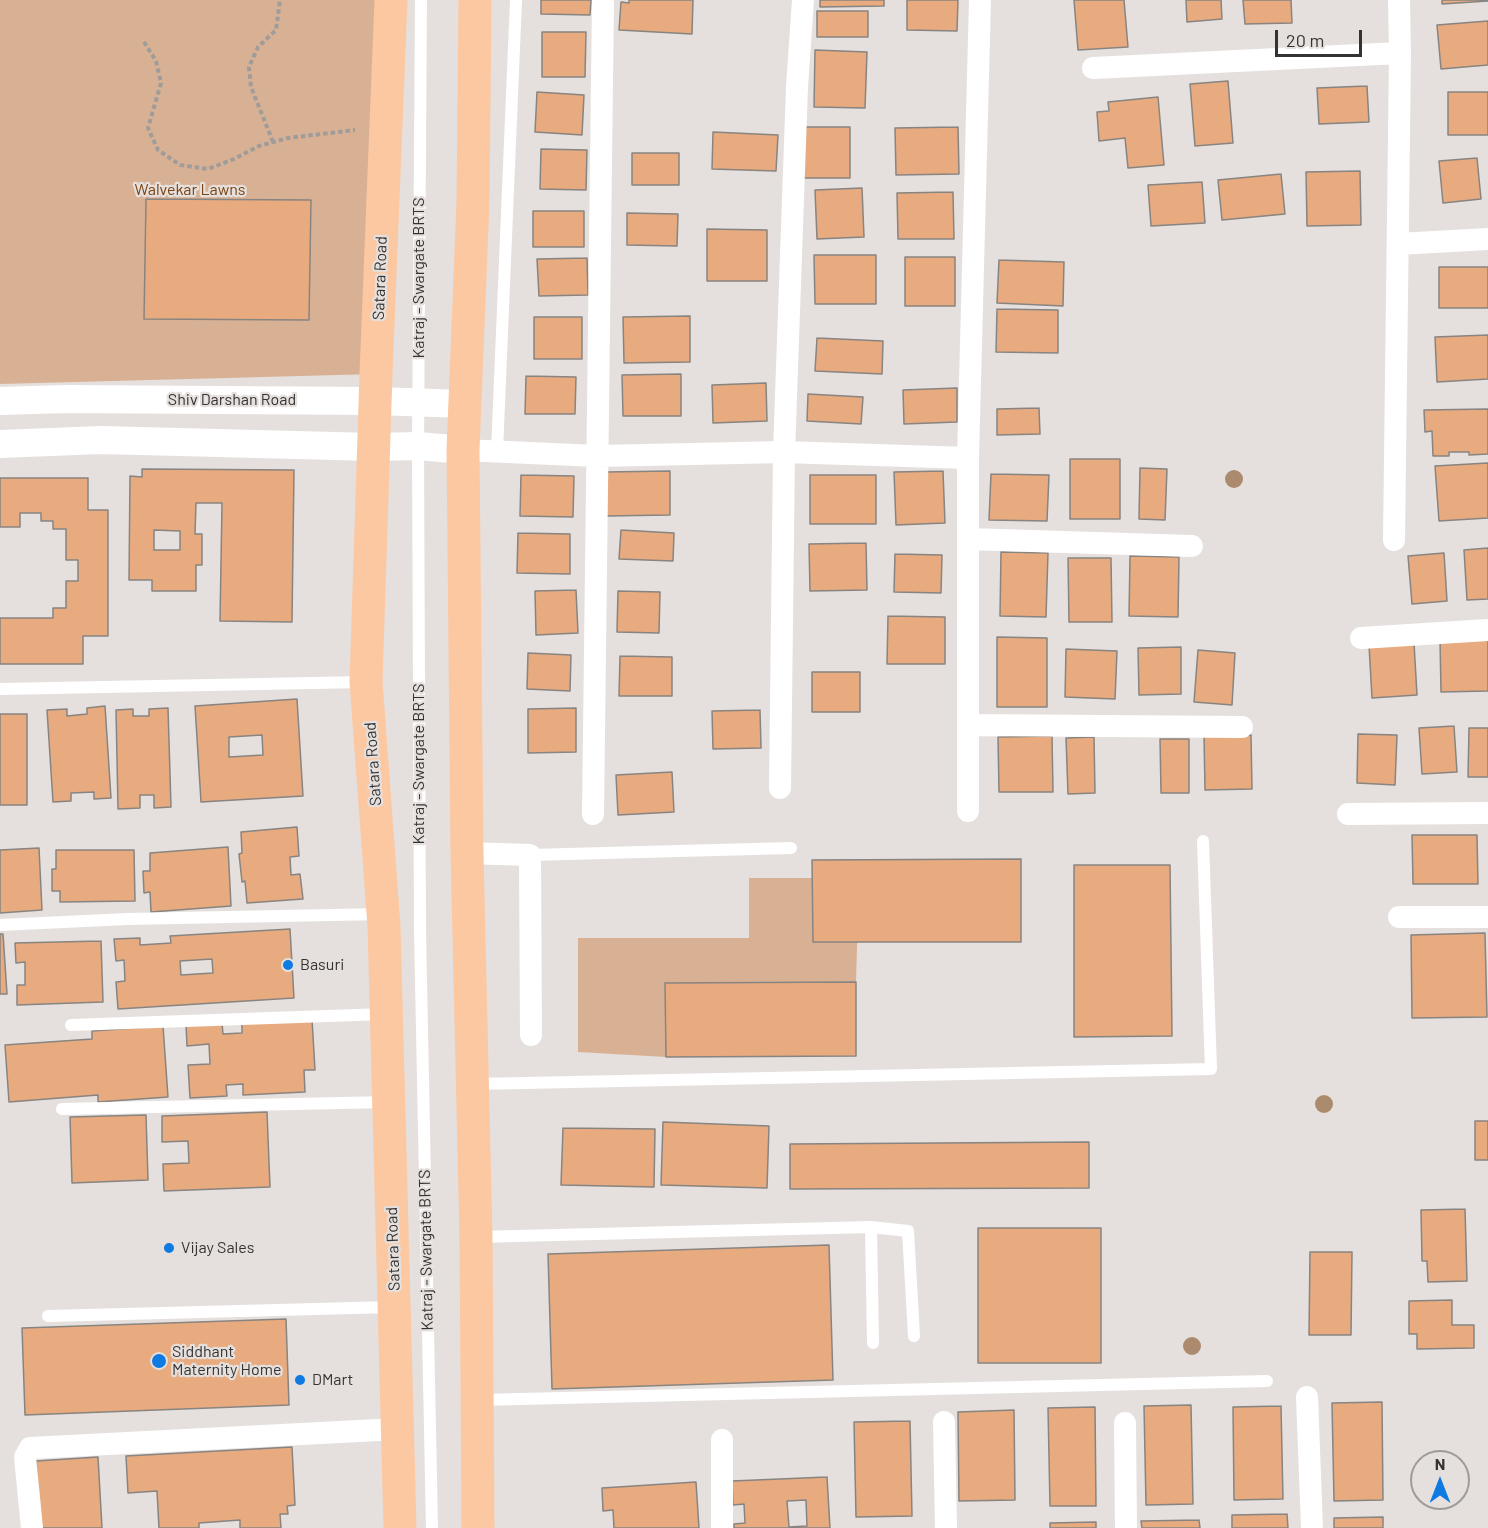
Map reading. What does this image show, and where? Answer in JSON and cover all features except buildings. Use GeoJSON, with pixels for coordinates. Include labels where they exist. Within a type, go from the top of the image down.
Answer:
{"type":"FeatureCollection","features":[{"type":"Feature","properties":{"kind":"highway","name":"Satara Road"},"geometry":{"type":"LineString","coordinates":[[391,0],[366,682],[383,914],[400,1528]]}},
{"type":"Feature","properties":{"kind":"highway"},"geometry":{"type":"LineString","coordinates":[[475,0],[472,202],[463,450],[467,853],[476,1237],[478,1528]]}},
{"type":"Feature","properties":{"kind":"street"},"geometry":{"type":"LineString","coordinates":[[593,814],[603,0]]}},
{"type":"Feature","properties":{"kind":"street"},"geometry":{"type":"LineString","coordinates":[[780,788],[784,452],[797,87],[803,0]]}},
{"type":"Feature","properties":{"kind":"street"},"geometry":{"type":"LineString","coordinates":[[968,811],[968,458],[980,0]]}},
{"type":"Feature","properties":{"kind":"street"},"geometry":{"type":"LineString","coordinates":[[1395,540],[1401,53],[1399,0]]}},
{"type":"Feature","properties":{"kind":"street"},"geometry":{"type":"LineString","coordinates":[[1093,68],[1401,53]]}},
{"type":"Feature","properties":{"kind":"street"},"geometry":{"type":"LineString","coordinates":[[1398,244],[1488,239]]}},
{"type":"Feature","properties":{"kind":"street","name":"Shiv Darshan Road"},"geometry":{"type":"LineString","coordinates":[[0,401],[66,399],[375,400],[465,404]]}},
{"type":"Feature","properties":{"kind":"street"},"geometry":{"type":"LineString","coordinates":[[0,444],[101,440],[374,447],[418,446],[597,456],[784,452],[968,458]]}},
{"type":"Feature","properties":{"kind":"street"},"geometry":{"type":"LineString","coordinates":[[968,539],[1192,546]]}},
{"type":"Feature","properties":{"kind":"street"},"geometry":{"type":"LineString","coordinates":[[1361,638],[1488,630]]}},
{"type":"Feature","properties":{"kind":"street"},"geometry":{"type":"LineString","coordinates":[[968,724],[1242,727]]}},
{"type":"Feature","properties":{"kind":"street"},"geometry":{"type":"LineString","coordinates":[[1348,814],[1488,813]]}},
{"type":"Feature","properties":{"kind":"street"},"geometry":{"type":"LineString","coordinates":[[467,853],[530,855],[531,1035]]}},
{"type":"Feature","properties":{"kind":"street"},"geometry":{"type":"LineString","coordinates":[[1399,917],[1488,917]]}},
{"type":"Feature","properties":{"kind":"street"},"geometry":{"type":"LineString","coordinates":[[1307,1397],[1312,1528]]}},
{"type":"Feature","properties":{"kind":"street"},"geometry":{"type":"LineString","coordinates":[[944,1422],[946,1528]]}},
{"type":"Feature","properties":{"kind":"street"},"geometry":{"type":"LineString","coordinates":[[1125,1423],[1126,1528]]}},
{"type":"Feature","properties":{"kind":"street"},"geometry":{"type":"LineString","coordinates":[[33,1528],[25,1457],[30,1448],[398,1429]]}},
{"type":"Feature","properties":{"kind":"street"},"geometry":{"type":"LineString","coordinates":[[722,1440],[722,1528]]}},
{"type":"Feature","properties":{"kind":"lane","name":"Katraj - Swargate BRTS"},"geometry":{"type":"LineString","coordinates":[[421,0],[418,402],[420,930],[432,1528]]}},
{"type":"Feature","properties":{"kind":"lane"},"geometry":{"type":"LineString","coordinates":[[497,451],[516,0]]}},
{"type":"Feature","properties":{"kind":"lane"},"geometry":{"type":"LineString","coordinates":[[0,689],[366,682]]}},
{"type":"Feature","properties":{"kind":"lane"},"geometry":{"type":"LineString","coordinates":[[472,1084],[1211,1069],[1203,841]]}},
{"type":"Feature","properties":{"kind":"lane"},"geometry":{"type":"LineString","coordinates":[[530,855],[791,848]]}},
{"type":"Feature","properties":{"kind":"lane"},"geometry":{"type":"LineString","coordinates":[[0,925],[127,919],[383,914]]}},
{"type":"Feature","properties":{"kind":"lane"},"geometry":{"type":"LineString","coordinates":[[71,1025],[386,1014]]}},
{"type":"Feature","properties":{"kind":"lane"},"geometry":{"type":"LineString","coordinates":[[62,1109],[389,1102]]}},
{"type":"Feature","properties":{"kind":"lane"},"geometry":{"type":"LineString","coordinates":[[476,1237],[871,1227],[908,1231],[914,1336]]}},
{"type":"Feature","properties":{"kind":"lane"},"geometry":{"type":"LineString","coordinates":[[871,1227],[873,1343]]}},
{"type":"Feature","properties":{"kind":"lane"},"geometry":{"type":"LineString","coordinates":[[48,1316],[394,1307]]}},
{"type":"Feature","properties":{"kind":"lane"},"geometry":{"type":"LineString","coordinates":[[477,1400],[1267,1381]]}},
{"type":"Feature","properties":{"kind":"path"},"geometry":{"type":"LineString","coordinates":[[273,142],[251,87],[249,67],[258,47],[276,30],[280,0]]}},
{"type":"Feature","properties":{"kind":"path"},"geometry":{"type":"LineString","coordinates":[[144,42],[156,61],[161,83],[148,128],[158,150],[180,165],[207,169],[288,138],[386,127]]}},
{"type":"Feature","properties":{"kind":"green space","name":"Walvekar Lawns"},"geometry":{"type":"Polygon","coordinates":[[[0,0],[392,0],[376,374],[0,384],[0,0]]]}},
{"type":"Feature","properties":{"kind":"green space"},"geometry":{"type":"Polygon","coordinates":[[[749,878],[859,878],[856,982],[666,983],[666,1057],[578,1052],[578,938],[749,938],[749,878]]]}},
{"type":"Feature","properties":{"kind":"place","name":"Basuri"},"geometry":{"type":"Point","coordinates":[288,965]}},
{"type":"Feature","properties":{"kind":"place","name":"Vijay Sales"},"geometry":{"type":"Point","coordinates":[169,1248]}},
{"type":"Feature","properties":{"kind":"place","name":"Siddhant Maternity Home"},"geometry":{"type":"Point","coordinates":[159,1361]}},
{"type":"Feature","properties":{"kind":"place","name":"DMart"},"geometry":{"type":"Point","coordinates":[300,1380]}}]}
